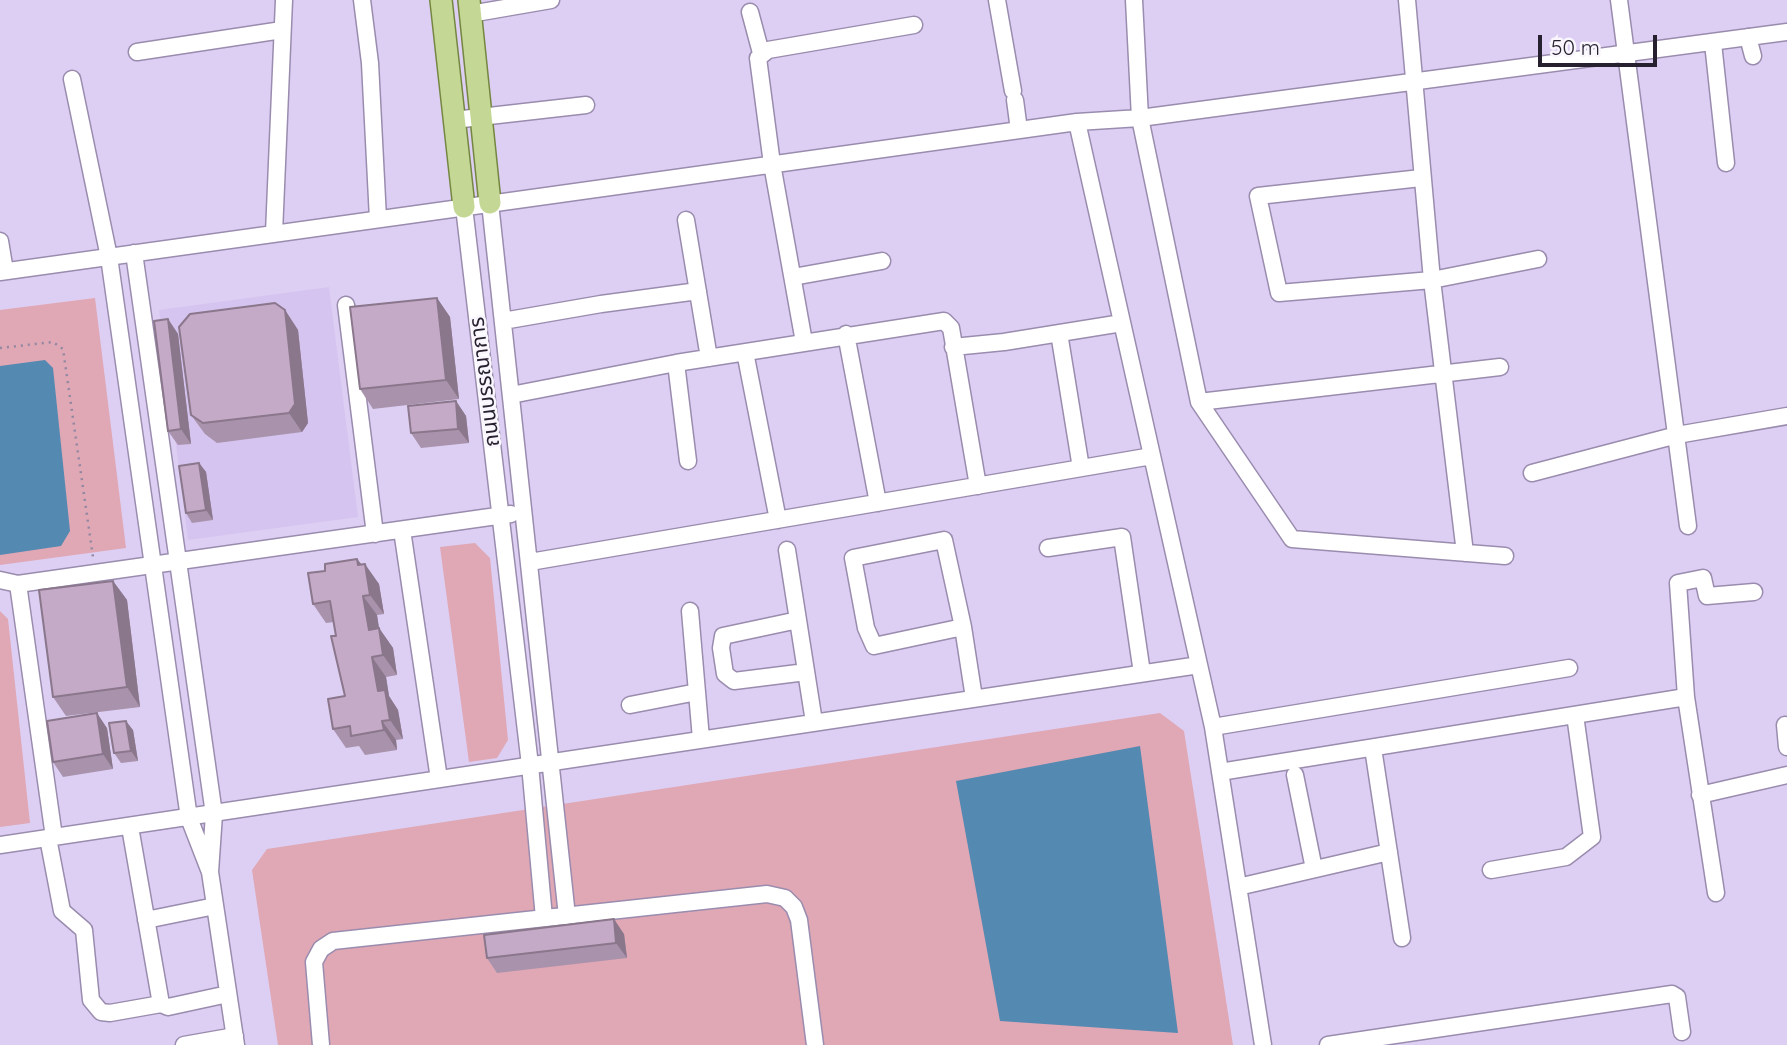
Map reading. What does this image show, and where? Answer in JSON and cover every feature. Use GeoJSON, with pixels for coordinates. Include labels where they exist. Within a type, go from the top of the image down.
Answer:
{"type":"FeatureCollection","features":[{"type":"Feature","properties":{"kind":"main road","name":"ถนนบรรณาการ"},"geometry":{"type":"LineString","coordinates":[[441,0],[464,207]]}},
{"type":"Feature","properties":{"kind":"main road","name":"ถนนบรรณาการ"},"geometry":{"type":"LineString","coordinates":[[470,7],[489,204]]}},
{"type":"Feature","properties":{"kind":"street"},"geometry":{"type":"LineString","coordinates":[[274,233],[284,0]]}},
{"type":"Feature","properties":{"kind":"street"},"geometry":{"type":"LineString","coordinates":[[362,0],[370,63],[378,219]]}},
{"type":"Feature","properties":{"kind":"street"},"geometry":{"type":"LineString","coordinates":[[470,7],[551,0]]}},
{"type":"Feature","properties":{"kind":"street"},"geometry":{"type":"LineString","coordinates":[[997,0],[1019,130]]}},
{"type":"Feature","properties":{"kind":"street"},"geometry":{"type":"LineString","coordinates":[[1134,0],[1140,118],[1199,402],[1292,540],[1505,556]]}},
{"type":"Feature","properties":{"kind":"street"},"geometry":{"type":"LineString","coordinates":[[1407,0],[1421,178],[1442,375],[1465,553]]}},
{"type":"Feature","properties":{"kind":"street"},"geometry":{"type":"LineString","coordinates":[[1619,0],[1688,526]]}},
{"type":"Feature","properties":{"kind":"street"},"geometry":{"type":"LineString","coordinates":[[750,12],[761,53],[758,65],[772,164],[804,342]]}},
{"type":"Feature","properties":{"kind":"street"},"geometry":{"type":"LineString","coordinates":[[761,53],[914,24]]}},
{"type":"Feature","properties":{"kind":"street"},"geometry":{"type":"LineString","coordinates":[[137,52],[282,30]]}},
{"type":"Feature","properties":{"kind":"street"},"geometry":{"type":"LineString","coordinates":[[0,241],[2,271],[1077,121],[1140,118],[1627,51],[1713,43],[1787,32]]}},
{"type":"Feature","properties":{"kind":"street"},"geometry":{"type":"LineString","coordinates":[[1748,37],[1753,56]]}},
{"type":"Feature","properties":{"kind":"street"},"geometry":{"type":"LineString","coordinates":[[1713,43],[1726,163]]}},
{"type":"Feature","properties":{"kind":"street"},"geometry":{"type":"LineString","coordinates":[[72,79],[109,257],[189,818],[210,872]]}},
{"type":"Feature","properties":{"kind":"street"},"geometry":{"type":"LineString","coordinates":[[454,120],[586,105]]}},
{"type":"Feature","properties":{"kind":"street"},"geometry":{"type":"LineString","coordinates":[[1077,121],[1213,727],[1263,1045]]}},
{"type":"Feature","properties":{"kind":"street"},"geometry":{"type":"LineString","coordinates":[[1421,178],[1258,196],[1279,293],[1432,280],[1538,259]]}},
{"type":"Feature","properties":{"kind":"street","name":"ถนนบรรณาการ"},"geometry":{"type":"LineString","coordinates":[[489,204],[567,916]]}},
{"type":"Feature","properties":{"kind":"street","name":"ถนนบรรณาการ"},"geometry":{"type":"LineString","coordinates":[[464,207],[530,765],[544,918]]}},
{"type":"Feature","properties":{"kind":"street"},"geometry":{"type":"LineString","coordinates":[[686,220],[709,358]]}},
{"type":"Feature","properties":{"kind":"street"},"geometry":{"type":"LineString","coordinates":[[134,253],[214,814],[210,872],[235,1040],[184,1045]]}},
{"type":"Feature","properties":{"kind":"street"},"geometry":{"type":"LineString","coordinates":[[793,277],[882,261]]}},
{"type":"Feature","properties":{"kind":"street"},"geometry":{"type":"LineString","coordinates":[[503,321],[698,291]]}},
{"type":"Feature","properties":{"kind":"street"},"geometry":{"type":"LineString","coordinates":[[346,304],[375,534]]}},
{"type":"Feature","properties":{"kind":"street"},"geometry":{"type":"LineString","coordinates":[[511,395],[676,363],[846,334],[944,321],[951,328],[978,486]]}},
{"type":"Feature","properties":{"kind":"street"},"geometry":{"type":"LineString","coordinates":[[953,346],[1122,323]]}},
{"type":"Feature","properties":{"kind":"street"},"geometry":{"type":"LineString","coordinates":[[1059,333],[1081,468]]}},
{"type":"Feature","properties":{"kind":"street"},"geometry":{"type":"LineString","coordinates":[[846,334],[878,503]]}},
{"type":"Feature","properties":{"kind":"street"},"geometry":{"type":"LineString","coordinates":[[745,352],[778,520]]}},
{"type":"Feature","properties":{"kind":"street"},"geometry":{"type":"LineString","coordinates":[[676,363],[688,461]]}},
{"type":"Feature","properties":{"kind":"street"},"geometry":{"type":"LineString","coordinates":[[1199,402],[1500,367]]}},
{"type":"Feature","properties":{"kind":"street"},"geometry":{"type":"LineString","coordinates":[[1532,473],[1677,435],[1787,416]]}},
{"type":"Feature","properties":{"kind":"street"},"geometry":{"type":"LineString","coordinates":[[530,562],[1152,456]]}},
{"type":"Feature","properties":{"kind":"street"},"geometry":{"type":"LineString","coordinates":[[0,580],[18,584],[524,512]]}},
{"type":"Feature","properties":{"kind":"street"},"geometry":{"type":"LineString","coordinates":[[402,530],[439,779]]}},
{"type":"Feature","properties":{"kind":"street"},"geometry":{"type":"LineString","coordinates":[[1048,548],[1122,537],[1142,673]]}},
{"type":"Feature","properties":{"kind":"street"},"geometry":{"type":"LineString","coordinates":[[963,627],[874,646],[866,628],[853,558],[944,540],[963,627],[974,698]]}},
{"type":"Feature","properties":{"kind":"street"},"geometry":{"type":"LineString","coordinates":[[787,550],[814,722]]}},
{"type":"Feature","properties":{"kind":"street"},"geometry":{"type":"LineString","coordinates":[[1716,893],[1686,698],[1678,583],[1703,578],[1707,596],[1754,592]]}},
{"type":"Feature","properties":{"kind":"street"},"geometry":{"type":"LineString","coordinates":[[18,584],[62,911],[84,930],[91,1000],[101,1012],[110,1013],[161,1004],[169,1007],[228,994]]}},
{"type":"Feature","properties":{"kind":"street"},"geometry":{"type":"LineString","coordinates":[[690,611],[701,739]]}},
{"type":"Feature","properties":{"kind":"street"},"geometry":{"type":"LineString","coordinates":[[798,620],[723,636],[721,648],[725,674],[734,681],[806,672]]}},
{"type":"Feature","properties":{"kind":"street"},"geometry":{"type":"LineString","coordinates":[[0,845],[1199,666]]}},
{"type":"Feature","properties":{"kind":"street"},"geometry":{"type":"LineString","coordinates":[[1213,727],[1569,668]]}},
{"type":"Feature","properties":{"kind":"street"},"geometry":{"type":"LineString","coordinates":[[630,705],[697,692]]}},
{"type":"Feature","properties":{"kind":"street"},"geometry":{"type":"LineString","coordinates":[[1220,772],[1686,698]]}},
{"type":"Feature","properties":{"kind":"street"},"geometry":{"type":"LineString","coordinates":[[1491,870],[1566,857],[1592,837],[1575,715]]}},
{"type":"Feature","properties":{"kind":"street"},"geometry":{"type":"LineString","coordinates":[[1785,725],[1787,747]]}},
{"type":"Feature","properties":{"kind":"street"},"geometry":{"type":"LineString","coordinates":[[1373,748],[1402,938]]}},
{"type":"Feature","properties":{"kind":"street"},"geometry":{"type":"LineString","coordinates":[[1295,775],[1314,869]]}},
{"type":"Feature","properties":{"kind":"street"},"geometry":{"type":"LineString","coordinates":[[1700,796],[1787,775]]}},
{"type":"Feature","properties":{"kind":"street"},"geometry":{"type":"LineString","coordinates":[[130,827],[161,1004]]}},
{"type":"Feature","properties":{"kind":"street"},"geometry":{"type":"LineString","coordinates":[[1238,887],[1389,852]]}},
{"type":"Feature","properties":{"kind":"street"},"geometry":{"type":"LineString","coordinates":[[321,1045],[314,962],[327,944],[767,894],[785,898],[794,907],[799,920],[815,1045]]}},
{"type":"Feature","properties":{"kind":"street"},"geometry":{"type":"LineString","coordinates":[[146,920],[215,906]]}},
{"type":"Feature","properties":{"kind":"street"},"geometry":{"type":"LineString","coordinates":[[1328,1045],[1370,1042],[1672,994],[1677,997],[1682,1032]]}},
{"type":"Feature","properties":{"kind":"path"},"geometry":{"type":"LineString","coordinates":[[0,348],[53,342],[63,349],[95,573]]}},
{"type":"Feature","properties":{"kind":"shaded area"},"geometry":{"type":"Polygon","coordinates":[[[329,287],[358,517],[188,540],[159,310],[329,287]]]}},
{"type":"Feature","properties":{"kind":"shaded area"},"geometry":{"type":"Polygon","coordinates":[[[95,298],[126,548],[0,565],[0,310],[95,298]]]}},
{"type":"Feature","properties":{"kind":"shaded area"},"geometry":{"type":"Polygon","coordinates":[[[475,543],[490,558],[508,740],[497,758],[469,762],[440,547],[475,543]]]}},
{"type":"Feature","properties":{"kind":"shaded area"},"geometry":{"type":"Polygon","coordinates":[[[0,611],[8,619],[30,823],[0,827],[0,611]]]}},
{"type":"Feature","properties":{"kind":"shaded area"},"geometry":{"type":"Polygon","coordinates":[[[1160,713],[1184,731],[1233,1045],[278,1045],[252,870],[267,849],[1160,713]]]}},
{"type":"Feature","properties":{"kind":"water"},"geometry":{"type":"Polygon","coordinates":[[[45,360],[53,368],[70,531],[61,546],[0,555],[0,366],[45,360]]]}},
{"type":"Feature","properties":{"kind":"water"},"geometry":{"type":"Polygon","coordinates":[[[1140,746],[1178,1033],[1000,1021],[956,781],[1140,746]]]}},
{"type":"Feature","properties":{"kind":"building"},"geometry":{"type":"Polygon","coordinates":[[[437,298],[446,380],[360,389],[350,307],[437,298]]]}},
{"type":"Feature","properties":{"kind":"building"},"geometry":{"type":"Polygon","coordinates":[[[275,303],[285,310],[295,404],[289,413],[203,423],[191,415],[179,327],[190,314],[275,303]]]}},
{"type":"Feature","properties":{"kind":"building"},"geometry":{"type":"Polygon","coordinates":[[[168,319],[181,429],[168,431],[154,321],[168,319]]]}},
{"type":"Feature","properties":{"kind":"building"},"geometry":{"type":"Polygon","coordinates":[[[456,401],[458,429],[411,433],[408,406],[456,401]]]}},
{"type":"Feature","properties":{"kind":"building"},"geometry":{"type":"Polygon","coordinates":[[[199,463],[206,510],[186,513],[179,466],[199,463]]]}},
{"type":"Feature","properties":{"kind":"building"},"geometry":{"type":"Polygon","coordinates":[[[357,559],[358,565],[365,564],[370,595],[363,596],[369,630],[379,628],[383,655],[372,657],[378,691],[385,690],[390,720],[382,721],[384,730],[351,736],[350,726],[333,729],[328,699],[345,696],[331,636],[336,636],[330,601],[313,604],[308,573],[325,571],[325,564],[357,559]]]}},
{"type":"Feature","properties":{"kind":"building"},"geometry":{"type":"Polygon","coordinates":[[[113,581],[127,687],[53,697],[39,590],[113,581]]]}},
{"type":"Feature","properties":{"kind":"building"},"geometry":{"type":"Polygon","coordinates":[[[97,713],[103,754],[53,762],[47,721],[97,713]]]}},
{"type":"Feature","properties":{"kind":"building"},"geometry":{"type":"Polygon","coordinates":[[[126,721],[131,751],[114,753],[109,723],[126,721]]]}},
{"type":"Feature","properties":{"kind":"building"},"geometry":{"type":"Polygon","coordinates":[[[614,919],[616,943],[487,958],[484,935],[614,919]]]}}]}
